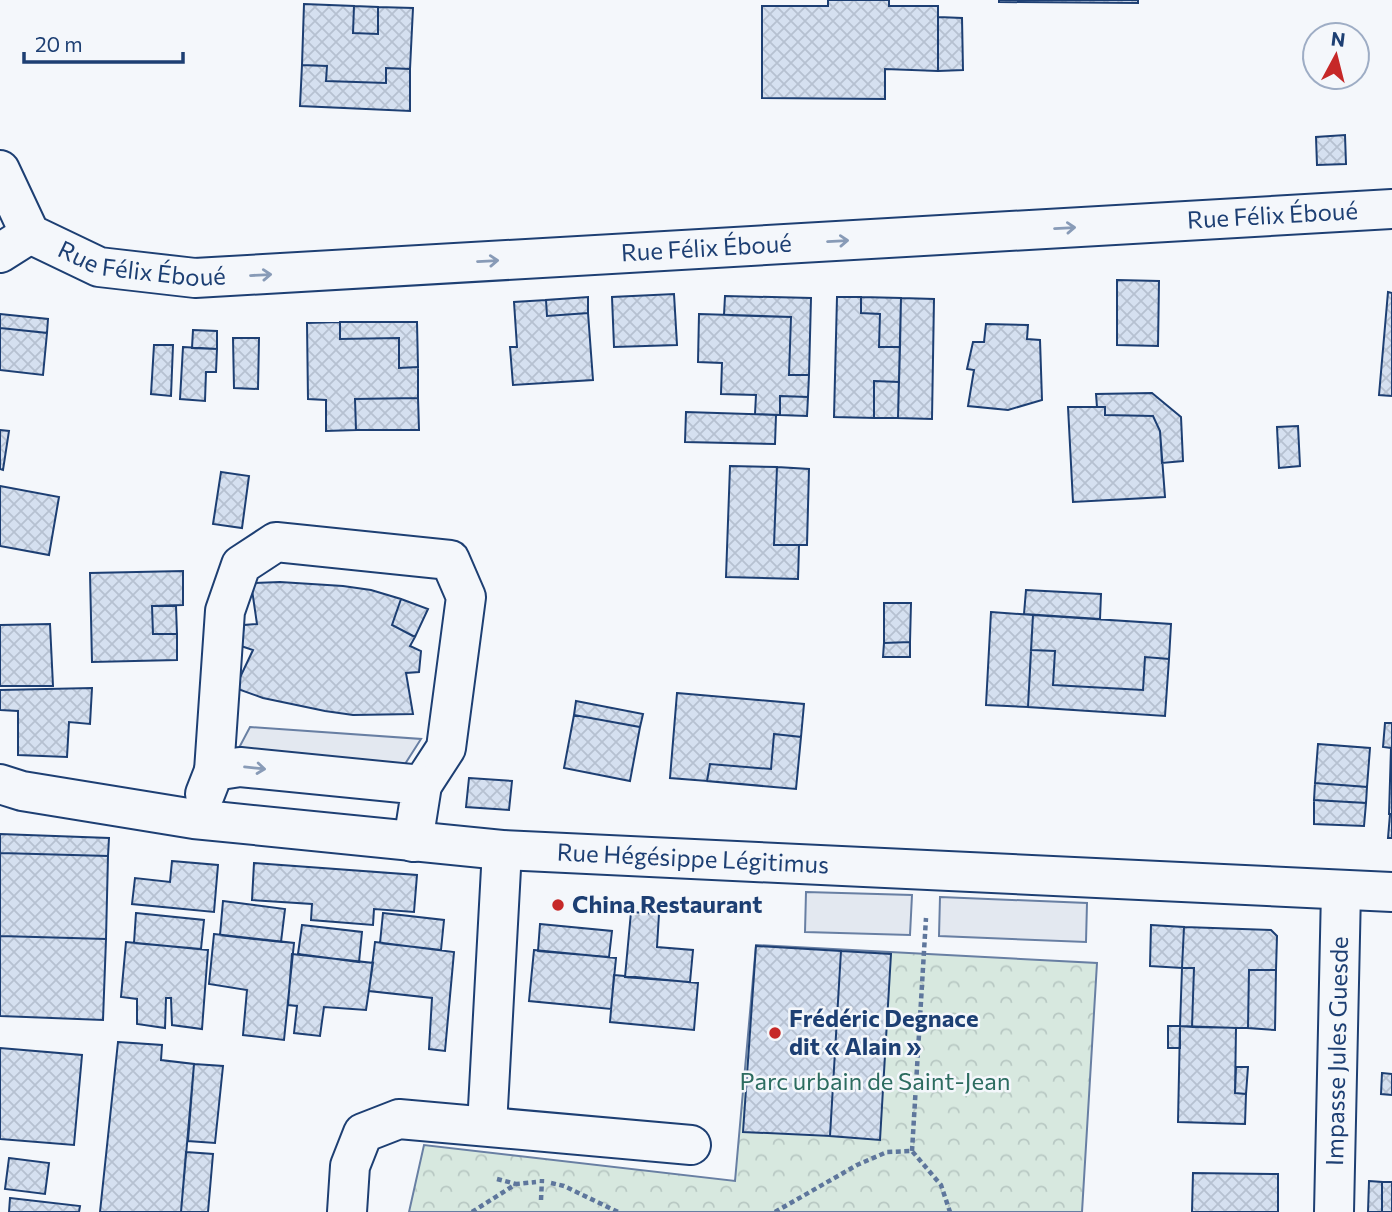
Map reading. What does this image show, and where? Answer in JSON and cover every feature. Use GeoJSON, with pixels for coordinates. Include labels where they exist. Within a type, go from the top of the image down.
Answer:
{"type":"FeatureCollection","features":[{"type":"Feature","properties":{"kind":"street"},"geometry":{"type":"LineString","coordinates":[[0,170],[15,244]]}},
{"type":"Feature","properties":{"kind":"street","name":"Rue Félix Éboué"},"geometry":{"type":"LineString","coordinates":[[15,244],[99,267],[195,278],[1392,209]]}},
{"type":"Feature","properties":{"kind":"street"},"geometry":{"type":"LineString","coordinates":[[194,819],[214,771],[225,611],[241,565],[276,542],[450,560],[466,597],[446,748],[422,785],[414,842]]}},
{"type":"Feature","properties":{"kind":"street"},"geometry":{"type":"LineString","coordinates":[[214,771],[240,766],[422,785]]}},
{"type":"Feature","properties":{"kind":"street","name":"Rue Hégésippe Légitimus"},"geometry":{"type":"LineString","coordinates":[[0,784],[22,791],[194,819],[502,850],[1392,892]]}},
{"type":"Feature","properties":{"kind":"street"},"geometry":{"type":"LineString","coordinates":[[487,1126],[502,850]]}},
{"type":"Feature","properties":{"kind":"street","name":"Impasse Jules Guesde"},"geometry":{"type":"LineString","coordinates":[[1335,1212],[1341,891]]}},
{"type":"Feature","properties":{"kind":"street"},"geometry":{"type":"LineString","coordinates":[[347,1212],[350,1166],[363,1133],[399,1119],[691,1145]]}},
{"type":"Feature","properties":{"kind":"path"},"geometry":{"type":"LineString","coordinates":[[929,872],[912,1151],[941,1185],[950,1212]]}},
{"type":"Feature","properties":{"kind":"path"},"geometry":{"type":"LineString","coordinates":[[775,1212],[857,1165],[887,1152],[912,1151]]}},
{"type":"Feature","properties":{"kind":"path"},"geometry":{"type":"LineString","coordinates":[[541,1200],[542,1181]]}},
{"type":"Feature","properties":{"kind":"path"},"geometry":{"type":"LineString","coordinates":[[472,1212],[516,1184],[542,1181],[564,1186],[618,1212]]}},
{"type":"Feature","properties":{"kind":"green space","name":"Parc urbain de Saint-Jean"},"geometry":{"type":"Polygon","coordinates":[[[756,945],[1097,963],[1082,1212],[409,1212],[424,1145],[735,1181],[756,945]]]}},
{"type":"Feature","properties":{"kind":"shaded area"},"geometry":{"type":"Polygon","coordinates":[[[250,727],[421,739],[382,800],[222,780],[250,727]]]}},
{"type":"Feature","properties":{"kind":"shaded area"},"geometry":{"type":"Polygon","coordinates":[[[806,892],[912,895],[910,935],[805,932],[806,892]]]}},
{"type":"Feature","properties":{"kind":"shaded area"},"geometry":{"type":"Polygon","coordinates":[[[940,897],[1087,903],[1086,942],[939,936],[940,897]]]}},
{"type":"Feature","properties":{"kind":"building"},"geometry":{"type":"Polygon","coordinates":[[[828,0],[889,0],[889,6],[938,6],[938,71],[885,69],[885,99],[762,98],[762,6],[828,6],[828,0]]]}},
{"type":"Feature","properties":{"kind":"building"},"geometry":{"type":"Polygon","coordinates":[[[1138,0],[1138,3],[999,2],[1138,0]]]}},
{"type":"Feature","properties":{"kind":"building"},"geometry":{"type":"Polygon","coordinates":[[[304,4],[354,6],[353,33],[378,34],[378,7],[413,8],[410,69],[386,68],[386,83],[326,81],[327,66],[302,65],[304,4]]]}},
{"type":"Feature","properties":{"kind":"building"},"geometry":{"type":"Polygon","coordinates":[[[354,6],[378,7],[378,34],[353,33],[354,6]]]}},
{"type":"Feature","properties":{"kind":"building"},"geometry":{"type":"Polygon","coordinates":[[[938,17],[962,18],[963,70],[938,71],[938,17]]]}},
{"type":"Feature","properties":{"kind":"building"},"geometry":{"type":"Polygon","coordinates":[[[302,65],[327,66],[326,81],[386,83],[386,68],[410,69],[410,111],[300,106],[302,65]]]}},
{"type":"Feature","properties":{"kind":"building"},"geometry":{"type":"Polygon","coordinates":[[[1345,135],[1346,164],[1317,165],[1316,137],[1345,135]]]}},
{"type":"Feature","properties":{"kind":"building"},"geometry":{"type":"Polygon","coordinates":[[[1117,280],[1159,281],[1158,346],[1117,345],[1117,280]]]}},
{"type":"Feature","properties":{"kind":"building"},"geometry":{"type":"Polygon","coordinates":[[[1388,292],[1392,293],[1392,396],[1379,395],[1388,292]]]}},
{"type":"Feature","properties":{"kind":"building"},"geometry":{"type":"Polygon","coordinates":[[[674,294],[677,345],[614,347],[612,297],[674,294]]]}},
{"type":"Feature","properties":{"kind":"building"},"geometry":{"type":"Polygon","coordinates":[[[725,296],[811,298],[809,375],[789,375],[791,317],[724,315],[725,296]]]}},
{"type":"Feature","properties":{"kind":"building"},"geometry":{"type":"Polygon","coordinates":[[[588,297],[588,313],[547,316],[546,300],[588,297]]]}},
{"type":"Feature","properties":{"kind":"building"},"geometry":{"type":"Polygon","coordinates":[[[837,297],[861,297],[861,313],[880,314],[879,347],[900,347],[899,382],[874,381],[874,418],[834,417],[837,297]]]}},
{"type":"Feature","properties":{"kind":"building"},"geometry":{"type":"Polygon","coordinates":[[[861,297],[901,298],[900,347],[879,347],[880,314],[861,313],[861,297]]]}},
{"type":"Feature","properties":{"kind":"building"},"geometry":{"type":"Polygon","coordinates":[[[901,298],[934,299],[932,419],[898,418],[901,298]]]}},
{"type":"Feature","properties":{"kind":"building"},"geometry":{"type":"Polygon","coordinates":[[[546,300],[547,316],[588,313],[593,380],[513,385],[510,347],[517,347],[514,302],[546,300]]]}},
{"type":"Feature","properties":{"kind":"building"},"geometry":{"type":"Polygon","coordinates":[[[0,314],[48,319],[47,333],[0,328],[0,314]]]}},
{"type":"Feature","properties":{"kind":"building"},"geometry":{"type":"Polygon","coordinates":[[[699,314],[791,317],[789,375],[809,375],[808,397],[780,396],[780,415],[755,414],[756,395],[721,394],[722,363],[698,362],[699,314]]]}},
{"type":"Feature","properties":{"kind":"building"},"geometry":{"type":"Polygon","coordinates":[[[340,322],[340,339],[399,338],[399,368],[418,367],[418,398],[355,399],[356,430],[326,431],[326,400],[308,399],[307,323],[340,322]]]}},
{"type":"Feature","properties":{"kind":"building"},"geometry":{"type":"Polygon","coordinates":[[[340,322],[417,322],[418,367],[399,368],[399,338],[340,339],[340,322]]]}},
{"type":"Feature","properties":{"kind":"building"},"geometry":{"type":"Polygon","coordinates":[[[986,324],[1028,325],[1027,339],[1040,340],[1042,400],[1008,410],[968,406],[974,370],[967,369],[973,342],[984,342],[986,324]]]}},
{"type":"Feature","properties":{"kind":"building"},"geometry":{"type":"Polygon","coordinates":[[[0,328],[47,333],[43,375],[0,370],[0,328]]]}},
{"type":"Feature","properties":{"kind":"building"},"geometry":{"type":"Polygon","coordinates":[[[193,330],[217,331],[217,349],[192,348],[193,330]]]}},
{"type":"Feature","properties":{"kind":"building"},"geometry":{"type":"Polygon","coordinates":[[[233,338],[259,338],[258,389],[234,388],[233,338]]]}},
{"type":"Feature","properties":{"kind":"building"},"geometry":{"type":"Polygon","coordinates":[[[154,345],[173,345],[171,396],[151,394],[154,345]]]}},
{"type":"Feature","properties":{"kind":"building"},"geometry":{"type":"Polygon","coordinates":[[[183,347],[217,349],[216,372],[206,372],[205,401],[180,399],[183,347]]]}},
{"type":"Feature","properties":{"kind":"building"},"geometry":{"type":"Polygon","coordinates":[[[874,381],[899,382],[898,418],[874,418],[874,381]]]}},
{"type":"Feature","properties":{"kind":"building"},"geometry":{"type":"Polygon","coordinates":[[[1152,393],[1181,417],[1183,461],[1162,463],[1160,431],[1153,416],[1105,415],[1105,407],[1097,407],[1096,394],[1152,393]]]}},
{"type":"Feature","properties":{"kind":"building"},"geometry":{"type":"Polygon","coordinates":[[[780,396],[808,397],[807,416],[780,415],[780,396]]]}},
{"type":"Feature","properties":{"kind":"building"},"geometry":{"type":"Polygon","coordinates":[[[418,398],[419,430],[356,430],[355,399],[418,398]]]}},
{"type":"Feature","properties":{"kind":"building"},"geometry":{"type":"Polygon","coordinates":[[[1068,407],[1105,407],[1105,415],[1153,416],[1160,431],[1165,497],[1073,502],[1068,407]]]}},
{"type":"Feature","properties":{"kind":"building"},"geometry":{"type":"Polygon","coordinates":[[[686,412],[776,415],[775,444],[685,442],[686,412]]]}},
{"type":"Feature","properties":{"kind":"building"},"geometry":{"type":"Polygon","coordinates":[[[1298,426],[1300,466],[1279,468],[1277,427],[1298,426]]]}},
{"type":"Feature","properties":{"kind":"building"},"geometry":{"type":"Polygon","coordinates":[[[0,430],[9,431],[3,470],[0,469],[0,430]]]}},
{"type":"Feature","properties":{"kind":"building"},"geometry":{"type":"Polygon","coordinates":[[[730,466],[777,467],[774,545],[799,545],[798,579],[726,577],[730,466]]]}},
{"type":"Feature","properties":{"kind":"building"},"geometry":{"type":"Polygon","coordinates":[[[777,467],[809,469],[807,545],[774,545],[777,467]]]}},
{"type":"Feature","properties":{"kind":"building"},"geometry":{"type":"Polygon","coordinates":[[[221,472],[249,476],[242,528],[213,524],[221,472]]]}},
{"type":"Feature","properties":{"kind":"building"},"geometry":{"type":"Polygon","coordinates":[[[0,486],[59,497],[49,555],[0,546],[0,486]]]}},
{"type":"Feature","properties":{"kind":"building"},"geometry":{"type":"Polygon","coordinates":[[[183,571],[183,605],[152,606],[153,634],[177,634],[177,660],[92,662],[90,573],[183,571]]]}},
{"type":"Feature","properties":{"kind":"building"},"geometry":{"type":"Polygon","coordinates":[[[251,583],[343,586],[371,590],[401,599],[392,625],[415,637],[410,646],[421,651],[419,672],[406,673],[413,714],[353,715],[325,711],[263,698],[235,688],[253,650],[241,646],[244,625],[257,624],[251,583]]]}},
{"type":"Feature","properties":{"kind":"building"},"geometry":{"type":"Polygon","coordinates":[[[1026,590],[1101,594],[1100,619],[1024,614],[1026,590]]]}},
{"type":"Feature","properties":{"kind":"building"},"geometry":{"type":"Polygon","coordinates":[[[401,599],[428,609],[415,637],[392,625],[401,599]]]}},
{"type":"Feature","properties":{"kind":"building"},"geometry":{"type":"Polygon","coordinates":[[[884,603],[911,603],[910,642],[884,643],[884,603]]]}},
{"type":"Feature","properties":{"kind":"building"},"geometry":{"type":"Polygon","coordinates":[[[152,606],[176,606],[177,634],[153,634],[152,606]]]}},
{"type":"Feature","properties":{"kind":"building"},"geometry":{"type":"Polygon","coordinates":[[[991,612],[1033,615],[1028,707],[986,705],[991,612]]]}},
{"type":"Feature","properties":{"kind":"building"},"geometry":{"type":"Polygon","coordinates":[[[1033,615],[1171,624],[1169,659],[1145,657],[1143,690],[1053,685],[1055,651],[1031,650],[1033,615]]]}},
{"type":"Feature","properties":{"kind":"building"},"geometry":{"type":"Polygon","coordinates":[[[50,624],[53,686],[0,686],[0,625],[50,624]]]}},
{"type":"Feature","properties":{"kind":"building"},"geometry":{"type":"Polygon","coordinates":[[[910,642],[910,657],[883,657],[884,643],[910,642]]]}},
{"type":"Feature","properties":{"kind":"building"},"geometry":{"type":"Polygon","coordinates":[[[1031,650],[1055,651],[1053,685],[1143,690],[1145,657],[1169,659],[1165,716],[1028,707],[1031,650]]]}},
{"type":"Feature","properties":{"kind":"building"},"geometry":{"type":"Polygon","coordinates":[[[92,688],[90,724],[69,722],[67,757],[18,755],[18,711],[0,710],[0,690],[92,688]]]}},
{"type":"Feature","properties":{"kind":"building"},"geometry":{"type":"Polygon","coordinates":[[[677,693],[804,704],[801,737],[774,734],[771,769],[710,764],[707,781],[670,778],[677,693]]]}},
{"type":"Feature","properties":{"kind":"building"},"geometry":{"type":"Polygon","coordinates":[[[576,701],[643,714],[640,727],[574,715],[576,701]]]}},
{"type":"Feature","properties":{"kind":"building"},"geometry":{"type":"Polygon","coordinates":[[[574,715],[640,727],[630,781],[564,768],[574,715]]]}},
{"type":"Feature","properties":{"kind":"building"},"geometry":{"type":"Polygon","coordinates":[[[1385,723],[1392,723],[1392,814],[1389,814],[1391,748],[1383,747],[1385,723]]]}},
{"type":"Feature","properties":{"kind":"building"},"geometry":{"type":"Polygon","coordinates":[[[774,734],[801,737],[796,789],[707,781],[710,764],[771,769],[774,734]]]}},
{"type":"Feature","properties":{"kind":"building"},"geometry":{"type":"Polygon","coordinates":[[[1318,744],[1370,748],[1367,787],[1315,783],[1318,744]]]}},
{"type":"Feature","properties":{"kind":"building"},"geometry":{"type":"Polygon","coordinates":[[[469,778],[512,781],[509,810],[466,807],[469,778]]]}},
{"type":"Feature","properties":{"kind":"building"},"geometry":{"type":"Polygon","coordinates":[[[1315,783],[1367,787],[1366,803],[1314,800],[1315,783]]]}},
{"type":"Feature","properties":{"kind":"building"},"geometry":{"type":"Polygon","coordinates":[[[1314,800],[1366,803],[1364,826],[1314,824],[1314,800]]]}},
{"type":"Feature","properties":{"kind":"building"},"geometry":{"type":"Polygon","coordinates":[[[1390,814],[1392,838],[1388,838],[1390,814]]]}},
{"type":"Feature","properties":{"kind":"building"},"geometry":{"type":"Polygon","coordinates":[[[0,834],[109,838],[108,856],[0,853],[0,834]]]}},
{"type":"Feature","properties":{"kind":"building"},"geometry":{"type":"Polygon","coordinates":[[[0,853],[108,856],[106,939],[0,936],[0,853]]]}},
{"type":"Feature","properties":{"kind":"building"},"geometry":{"type":"Polygon","coordinates":[[[172,861],[218,865],[214,912],[132,904],[135,878],[170,882],[172,861]]]}},
{"type":"Feature","properties":{"kind":"building"},"geometry":{"type":"Polygon","coordinates":[[[254,863],[417,875],[414,912],[374,909],[373,925],[311,920],[312,904],[252,900],[254,863]]]}},
{"type":"Feature","properties":{"kind":"building"},"geometry":{"type":"Polygon","coordinates":[[[223,901],[285,909],[281,942],[220,935],[223,901]]]}},
{"type":"Feature","properties":{"kind":"building"},"geometry":{"type":"Polygon","coordinates":[[[631,912],[659,914],[657,947],[693,950],[690,982],[625,977],[631,912]]]}},
{"type":"Feature","properties":{"kind":"building"},"geometry":{"type":"Polygon","coordinates":[[[136,913],[204,920],[201,949],[134,943],[136,913]]]}},
{"type":"Feature","properties":{"kind":"building"},"geometry":{"type":"Polygon","coordinates":[[[383,913],[444,920],[441,950],[380,943],[383,913]]]}},
{"type":"Feature","properties":{"kind":"building"},"geometry":{"type":"Polygon","coordinates":[[[540,924],[612,931],[609,957],[538,951],[540,924]]]}},
{"type":"Feature","properties":{"kind":"building"},"geometry":{"type":"Polygon","coordinates":[[[302,925],[362,932],[359,962],[298,954],[302,925]]]}},
{"type":"Feature","properties":{"kind":"building"},"geometry":{"type":"Polygon","coordinates":[[[1151,925],[1184,927],[1182,968],[1150,966],[1151,925]]]}},
{"type":"Feature","properties":{"kind":"building"},"geometry":{"type":"Polygon","coordinates":[[[1184,927],[1271,930],[1277,936],[1276,970],[1249,970],[1248,1028],[1192,1027],[1194,968],[1182,968],[1184,927]]]}},
{"type":"Feature","properties":{"kind":"building"},"geometry":{"type":"Polygon","coordinates":[[[214,934],[294,943],[284,1040],[243,1035],[247,990],[209,984],[214,934]]]}},
{"type":"Feature","properties":{"kind":"building"},"geometry":{"type":"Polygon","coordinates":[[[0,936],[106,939],[103,1020],[0,1016],[0,936]]]}},
{"type":"Feature","properties":{"kind":"building"},"geometry":{"type":"Polygon","coordinates":[[[126,942],[208,950],[202,1029],[172,1025],[171,998],[166,998],[165,1028],[137,1024],[137,999],[121,997],[126,942]]]}},
{"type":"Feature","properties":{"kind":"building"},"geometry":{"type":"Polygon","coordinates":[[[375,942],[454,952],[445,1051],[429,1049],[432,998],[369,991],[375,942]]]}},
{"type":"Feature","properties":{"kind":"building"},"geometry":{"type":"Polygon","coordinates":[[[756,946],[841,951],[830,1136],[743,1132],[756,946]]]}},
{"type":"Feature","properties":{"kind":"building"},"geometry":{"type":"Polygon","coordinates":[[[534,950],[616,958],[611,1009],[529,1001],[534,950]]]}},
{"type":"Feature","properties":{"kind":"building"},"geometry":{"type":"Polygon","coordinates":[[[841,951],[891,954],[880,1140],[830,1136],[841,951]]]}},
{"type":"Feature","properties":{"kind":"building"},"geometry":{"type":"Polygon","coordinates":[[[292,954],[373,963],[366,1010],[324,1007],[320,1036],[294,1033],[297,1006],[288,1005],[292,954]]]}},
{"type":"Feature","properties":{"kind":"building"},"geometry":{"type":"Polygon","coordinates":[[[1182,968],[1194,968],[1192,1027],[1180,1026],[1182,968]]]}},
{"type":"Feature","properties":{"kind":"building"},"geometry":{"type":"Polygon","coordinates":[[[1249,970],[1276,970],[1275,1030],[1248,1028],[1249,970]]]}},
{"type":"Feature","properties":{"kind":"building"},"geometry":{"type":"Polygon","coordinates":[[[614,975],[698,983],[694,1030],[610,1022],[614,975]]]}},
{"type":"Feature","properties":{"kind":"building"},"geometry":{"type":"Polygon","coordinates":[[[1168,1026],[1180,1026],[1180,1048],[1168,1048],[1168,1026]]]}},
{"type":"Feature","properties":{"kind":"building"},"geometry":{"type":"Polygon","coordinates":[[[1180,1026],[1236,1028],[1235,1093],[1246,1094],[1245,1124],[1178,1122],[1180,1026]]]}},
{"type":"Feature","properties":{"kind":"building"},"geometry":{"type":"Polygon","coordinates":[[[118,1042],[162,1045],[161,1060],[194,1064],[181,1212],[100,1212],[118,1042]]]}},
{"type":"Feature","properties":{"kind":"building"},"geometry":{"type":"Polygon","coordinates":[[[0,1048],[82,1055],[74,1145],[0,1139],[0,1048]]]}},
{"type":"Feature","properties":{"kind":"building"},"geometry":{"type":"Polygon","coordinates":[[[194,1064],[223,1066],[215,1143],[188,1141],[194,1064]]]}},
{"type":"Feature","properties":{"kind":"building"},"geometry":{"type":"Polygon","coordinates":[[[1236,1067],[1248,1067],[1246,1094],[1235,1093],[1236,1067]]]}},
{"type":"Feature","properties":{"kind":"building"},"geometry":{"type":"Polygon","coordinates":[[[1382,1073],[1392,1074],[1392,1095],[1381,1094],[1382,1073]]]}},
{"type":"Feature","properties":{"kind":"building"},"geometry":{"type":"Polygon","coordinates":[[[186,1152],[213,1154],[208,1212],[181,1212],[186,1152]]]}},
{"type":"Feature","properties":{"kind":"building"},"geometry":{"type":"Polygon","coordinates":[[[9,1158],[49,1163],[45,1194],[5,1189],[9,1158]]]}},
{"type":"Feature","properties":{"kind":"building"},"geometry":{"type":"Polygon","coordinates":[[[1193,1173],[1278,1174],[1278,1212],[1192,1212],[1193,1173]]]}},
{"type":"Feature","properties":{"kind":"building"},"geometry":{"type":"Polygon","coordinates":[[[1369,1181],[1382,1182],[1382,1212],[1368,1212],[1369,1181]]]}},
{"type":"Feature","properties":{"kind":"building"},"geometry":{"type":"Polygon","coordinates":[[[1382,1182],[1392,1182],[1392,1212],[1382,1212],[1382,1182]]]}},
{"type":"Feature","properties":{"kind":"building"},"geometry":{"type":"Polygon","coordinates":[[[10,1198],[80,1206],[79,1212],[9,1212],[10,1198]]]}},
{"type":"Feature","properties":{"kind":"place","name":"China Restaurant"},"geometry":{"type":"Point","coordinates":[558,905]}},
{"type":"Feature","properties":{"kind":"place","name":"Frédéric Degnace dit « Alain »"},"geometry":{"type":"Point","coordinates":[775,1033]}}]}
